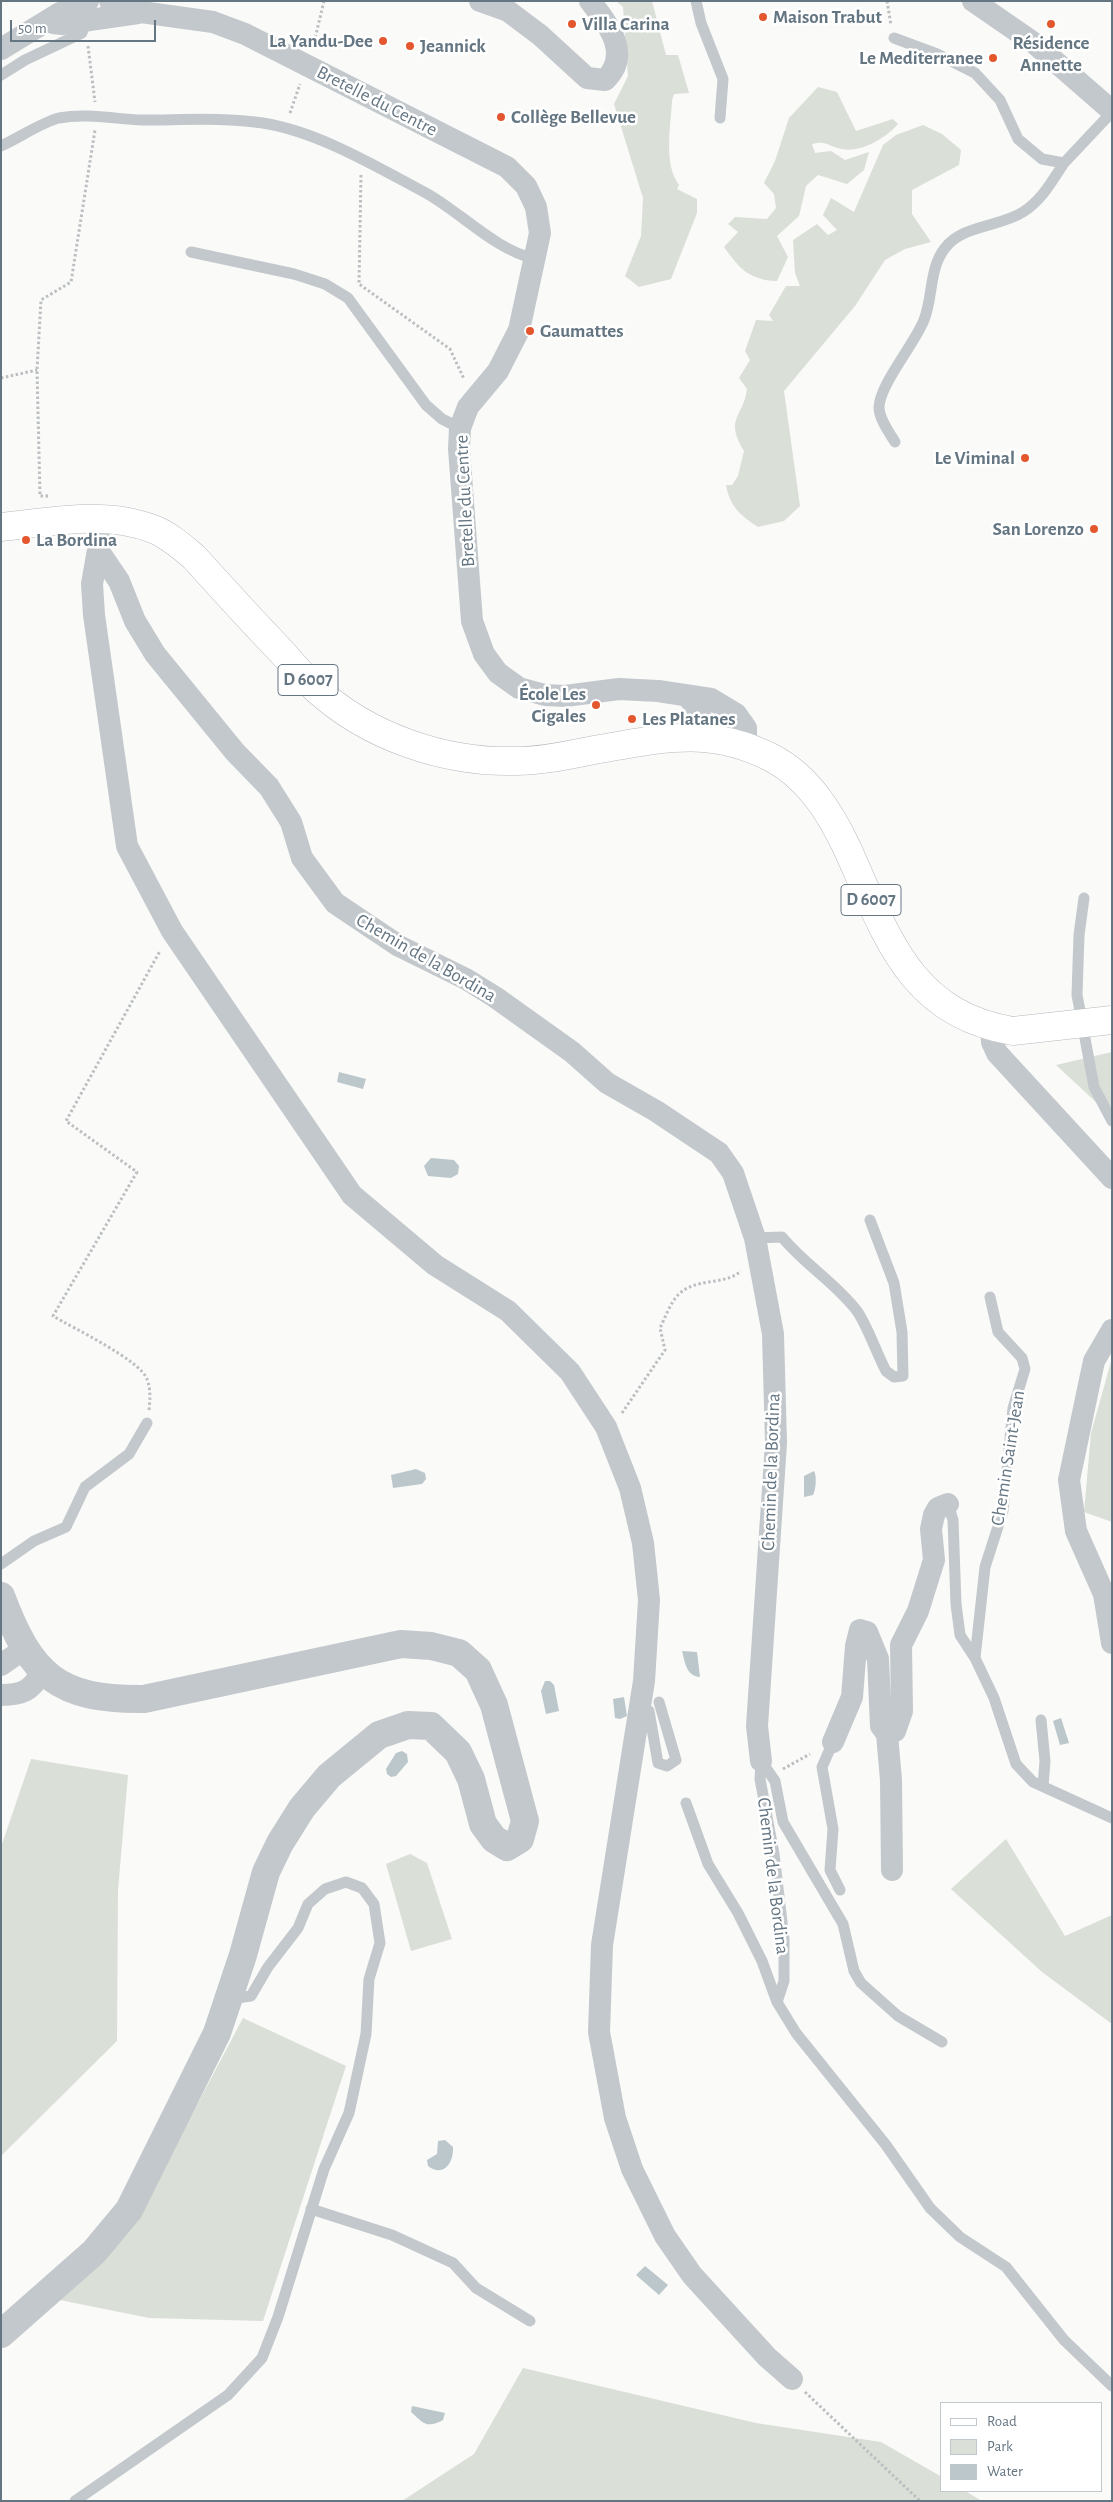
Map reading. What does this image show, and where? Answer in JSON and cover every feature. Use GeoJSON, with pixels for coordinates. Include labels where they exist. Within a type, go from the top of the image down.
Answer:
{"type":"FeatureCollection","features":[{"type":"Feature","properties":{"kind":"main road","name":"D 6007"},"geometry":{"type":"LineString","coordinates":[[1,528],[99,519],[124,521],[154,529],[174,541],[194,557],[315,688],[340,708],[372,727],[414,745],[448,755],[482,760],[517,761],[547,758],[656,739],[704,736],[746,746],[774,759],[800,777],[833,818],[895,952],[915,978],[938,1000],[965,1018],[1002,1030],[1112,1020]]}},
{"type":"Feature","properties":{"kind":"street"},"geometry":{"type":"LineString","coordinates":[[110,1],[137,7]]}},
{"type":"Feature","properties":{"kind":"street"},"geometry":{"type":"LineString","coordinates":[[480,1],[508,11],[540,36],[587,78],[604,80],[610,74],[617,52],[614,35],[590,1]]}},
{"type":"Feature","properties":{"kind":"street"},"geometry":{"type":"LineString","coordinates":[[973,1],[1034,42],[1112,112]]}},
{"type":"Feature","properties":{"kind":"street"},"geometry":{"type":"LineString","coordinates":[[1,49],[46,23],[62,24],[87,20],[137,7]]}},
{"type":"Feature","properties":{"kind":"street","name":"Bretelle du Centre"},"geometry":{"type":"LineString","coordinates":[[137,7],[213,22],[245,34],[507,167],[526,186],[536,208],[540,234],[520,330],[513,347],[498,371],[468,407],[460,428],[458,449],[472,621],[484,654],[498,674],[520,688],[545,695],[565,696],[619,689],[658,691],[711,699],[736,714],[746,728],[746,746]]}},
{"type":"Feature","properties":{"kind":"street"},"geometry":{"type":"LineString","coordinates":[[99,519],[98,550],[92,584],[94,615],[127,846],[172,931],[352,1195],[435,1265],[508,1311],[570,1372],[608,1434],[630,1488],[643,1543],[649,1600],[650,1705],[602,1945],[599,2032],[615,2118],[632,2169],[665,2236],[692,2275],[767,2356],[792,2380]]}},
{"type":"Feature","properties":{"kind":"street","name":"Chemin de la Bordina"},"geometry":{"type":"LineString","coordinates":[[98,550],[119,581],[135,621],[155,654],[235,752],[269,787],[291,822],[302,858],[335,903],[399,946],[466,979],[495,998],[572,1052],[607,1083],[656,1111],[719,1153],[733,1173],[756,1244],[772,1334],[776,1443],[757,1726],[766,1768]]}},
{"type":"Feature","properties":{"kind":"street"},"geometry":{"type":"LineString","coordinates":[[687,696],[700,710],[704,722],[704,736]]}},
{"type":"Feature","properties":{"kind":"street"},"geometry":{"type":"LineString","coordinates":[[1002,1030],[992,1042],[997,1053],[1112,1178]]}},
{"type":"Feature","properties":{"kind":"street"},"geometry":{"type":"LineString","coordinates":[[1112,1330],[1094,1361],[1069,1480],[1076,1532],[1104,1594],[1112,1643]]}},
{"type":"Feature","properties":{"kind":"street"},"geometry":{"type":"LineString","coordinates":[[887,1734],[895,1731],[902,1711],[901,1645],[918,1611],[934,1560],[931,1529],[934,1515],[938,1508],[948,1504]]}},
{"type":"Feature","properties":{"kind":"street"},"geometry":{"type":"LineString","coordinates":[[1,1596],[24,1649],[42,1672],[75,1692],[109,1699],[144,1699],[400,1644],[431,1646],[459,1653],[478,1670],[494,1705],[525,1821],[520,1839],[507,1847],[494,1839],[483,1824],[471,1779],[458,1752],[430,1726],[408,1725],[380,1735],[329,1776],[302,1808],[280,1843],[266,1872],[229,1999],[217,2033],[129,2210],[94,2252],[1,2334]]}},
{"type":"Feature","properties":{"kind":"street"},"geometry":{"type":"LineString","coordinates":[[833,1742],[852,1697],[856,1646],[860,1630],[867,1632],[878,1659],[881,1726],[887,1734],[891,1780],[892,1870]]}},
{"type":"Feature","properties":{"kind":"street"},"geometry":{"type":"LineString","coordinates":[[1,1665],[24,1649]]}},
{"type":"Feature","properties":{"kind":"street"},"geometry":{"type":"LineString","coordinates":[[1,1696],[19,1695],[35,1684],[42,1672]]}},
{"type":"Feature","properties":{"kind":"lane"},"geometry":{"type":"LineString","coordinates":[[696,1],[701,23],[723,79],[720,118]]}},
{"type":"Feature","properties":{"kind":"lane"},"geometry":{"type":"LineString","coordinates":[[1,74],[25,60],[82,33],[87,20]]}},
{"type":"Feature","properties":{"kind":"lane"},"geometry":{"type":"LineString","coordinates":[[894,38],[937,54],[975,73],[1000,100],[1018,139],[1042,159],[1064,163]]}},
{"type":"Feature","properties":{"kind":"lane"},"geometry":{"type":"LineString","coordinates":[[895,442],[885,425],[879,408],[885,386],[911,347],[924,319],[935,270],[945,248],[961,235],[1023,212],[1044,194],[1064,163],[1112,112]]}},
{"type":"Feature","properties":{"kind":"lane"},"geometry":{"type":"LineString","coordinates":[[1,146],[46,122],[59,118],[203,119],[263,123],[286,128],[361,158],[429,195],[517,255],[535,259]]}},
{"type":"Feature","properties":{"kind":"lane"},"geometry":{"type":"LineString","coordinates":[[191,252],[294,274],[325,284],[348,298],[426,405],[442,420],[460,428]]}},
{"type":"Feature","properties":{"kind":"lane"},"geometry":{"type":"LineString","coordinates":[[1084,898],[1079,935],[1076,995],[1094,1087],[1112,1121]]}},
{"type":"Feature","properties":{"kind":"lane"},"geometry":{"type":"LineString","coordinates":[[756,1244],[782,1237],[802,1260],[829,1281],[858,1312],[886,1371],[894,1377],[903,1376],[902,1332],[894,1283],[870,1220]]}},
{"type":"Feature","properties":{"kind":"lane","name":"Chemin Saint-Jean"},"geometry":{"type":"LineString","coordinates":[[975,1658],[985,1567],[1003,1511],[1013,1408],[1025,1369],[1022,1358],[998,1332],[990,1297]]}},
{"type":"Feature","properties":{"kind":"lane"},"geometry":{"type":"LineString","coordinates":[[1,1564],[34,1542],[66,1527],[85,1487],[130,1454],[147,1424]]}},
{"type":"Feature","properties":{"kind":"lane"},"geometry":{"type":"LineString","coordinates":[[948,1504],[953,1520],[956,1604],[960,1634],[975,1658],[994,1698],[1016,1764],[1033,1782],[1112,1818]]}},
{"type":"Feature","properties":{"kind":"lane"},"geometry":{"type":"LineString","coordinates":[[650,1705],[676,1760],[667,1766],[658,1763],[649,1711],[650,1705]]}},
{"type":"Feature","properties":{"kind":"lane"},"geometry":{"type":"LineString","coordinates":[[1041,1720],[1044,1761],[1043,1786]]}},
{"type":"Feature","properties":{"kind":"lane"},"geometry":{"type":"LineString","coordinates":[[833,1742],[822,1767],[833,1829],[830,1870],[840,1890]]}},
{"type":"Feature","properties":{"kind":"lane"},"geometry":{"type":"LineString","coordinates":[[766,1768],[775,1781],[783,1822],[843,1924],[854,1971],[861,1983],[898,2016],[942,2042]]}},
{"type":"Feature","properties":{"kind":"lane","name":"Chemin de la Bordina"},"geometry":{"type":"LineString","coordinates":[[766,1768],[760,1779],[774,1854],[784,1939],[784,1981],[777,2002]]}},
{"type":"Feature","properties":{"kind":"lane"},"geometry":{"type":"LineString","coordinates":[[686,1803],[708,1864],[738,1913],[762,1961],[777,2002],[796,2033],[886,2145],[930,2208],[960,2236],[1006,2267],[1064,2340],[1112,2386]]}},
{"type":"Feature","properties":{"kind":"lane"},"geometry":{"type":"LineString","coordinates":[[75,2501],[228,2395],[262,2358],[278,2317],[324,2169],[349,2112],[366,2034],[369,1979],[380,1943],[374,1904],[362,1888],[346,1882],[325,1890],[308,1904],[298,1928],[268,1966],[251,1996],[229,1999]]}},
{"type":"Feature","properties":{"kind":"lane"},"geometry":{"type":"LineString","coordinates":[[311,2209],[392,2235],[453,2263],[476,2288],[530,2321]]}},
{"type":"Feature","properties":{"kind":"path"},"geometry":{"type":"LineString","coordinates":[[312,51],[324,1]]}},
{"type":"Feature","properties":{"kind":"path"},"geometry":{"type":"LineString","coordinates":[[887,1],[894,38]]}},
{"type":"Feature","properties":{"kind":"path"},"geometry":{"type":"LineString","coordinates":[[57,497],[40,496],[37,370],[41,300],[71,282],[97,118],[87,20]]}},
{"type":"Feature","properties":{"kind":"path"},"geometry":{"type":"LineString","coordinates":[[286,128],[302,78]]}},
{"type":"Feature","properties":{"kind":"path"},"geometry":{"type":"LineString","coordinates":[[361,158],[359,284],[450,349],[473,400]]}},
{"type":"Feature","properties":{"kind":"path"},"geometry":{"type":"LineString","coordinates":[[1,378],[37,370]]}},
{"type":"Feature","properties":{"kind":"path"},"geometry":{"type":"LineString","coordinates":[[147,1424],[151,1395],[147,1377],[125,1358],[53,1316],[137,1172],[66,1121],[136,990],[172,931]]}},
{"type":"Feature","properties":{"kind":"path"},"geometry":{"type":"LineString","coordinates":[[608,1434],[665,1350],[660,1328],[678,1294],[697,1284],[734,1277],[746,1266],[756,1244]]}},
{"type":"Feature","properties":{"kind":"path"},"geometry":{"type":"LineString","coordinates":[[766,1768],[833,1742]]}},
{"type":"Feature","properties":{"kind":"path"},"geometry":{"type":"LineString","coordinates":[[792,2380],[920,2501]]}},
{"type":"Feature","properties":{"kind":"green space"},"geometry":{"type":"Polygon","coordinates":[[[616,1],[652,1],[666,55],[678,55],[689,93],[674,94],[672,100],[669,155],[674,176],[679,185],[677,189],[697,199],[697,213],[671,279],[639,287],[625,276],[641,236],[643,198],[614,104],[628,76],[623,7],[616,1]]]}},
{"type":"Feature","properties":{"kind":"green space"},"geometry":{"type":"Polygon","coordinates":[[[818,87],[837,92],[856,131],[893,119],[898,124],[880,139],[857,149],[842,149],[825,143],[812,144],[815,153],[831,151],[845,160],[869,152],[864,170],[847,184],[818,175],[806,186],[799,216],[777,236],[788,257],[777,281],[752,276],[740,267],[724,247],[738,232],[728,224],[735,217],[767,219],[776,208],[774,194],[764,183],[775,161],[789,118],[818,87]]]}},
{"type":"Feature","properties":{"kind":"green space"},"geometry":{"type":"Polygon","coordinates":[[[923,125],[942,134],[961,150],[959,165],[912,190],[912,214],[931,242],[905,249],[885,260],[855,306],[784,391],[800,506],[784,521],[758,527],[733,505],[726,485],[732,485],[738,476],[744,451],[735,431],[736,418],[745,399],[747,389],[739,378],[750,360],[745,351],[756,320],[773,321],[769,315],[786,286],[800,286],[795,273],[793,240],[817,224],[828,235],[837,230],[823,215],[831,198],[854,212],[883,145],[896,135],[923,125]]]}},
{"type":"Feature","properties":{"kind":"green space"},"geometry":{"type":"Polygon","coordinates":[[[1112,1052],[1112,1117],[1056,1065],[1112,1052]]]}},
{"type":"Feature","properties":{"kind":"green space"},"geometry":{"type":"Polygon","coordinates":[[[1112,1358],[1112,1522],[1084,1512],[1091,1433],[1112,1358]]]}},
{"type":"Feature","properties":{"kind":"green space"},"geometry":{"type":"Polygon","coordinates":[[[31,1759],[128,1775],[118,1890],[117,2041],[1,2156],[1,1847],[31,1759]]]}},
{"type":"Feature","properties":{"kind":"green space"},"geometry":{"type":"Polygon","coordinates":[[[1006,1839],[1065,1936],[1112,1915],[1112,2024],[1042,1972],[951,1889],[1006,1839]]]}},
{"type":"Feature","properties":{"kind":"green space"},"geometry":{"type":"Polygon","coordinates":[[[410,1854],[427,1863],[452,1939],[411,1951],[386,1864],[410,1854]]]}},
{"type":"Feature","properties":{"kind":"green space"},"geometry":{"type":"Polygon","coordinates":[[[243,2018],[346,2066],[263,2321],[149,2318],[55,2299],[137,2218],[243,2018]]]}},
{"type":"Feature","properties":{"kind":"green space"},"geometry":{"type":"Polygon","coordinates":[[[523,2368],[756,2423],[881,2442],[940,2476],[940,2492],[967,2492],[982,2501],[402,2501],[474,2454],[523,2368]]]}},
{"type":"Feature","properties":{"kind":"water"},"geometry":{"type":"Polygon","coordinates":[[[339,1072],[366,1079],[363,1089],[337,1082],[339,1072]]]}},
{"type":"Feature","properties":{"kind":"water"},"geometry":{"type":"Polygon","coordinates":[[[431,1158],[454,1160],[459,1166],[458,1174],[451,1178],[428,1176],[424,1166],[431,1158]]]}},
{"type":"Feature","properties":{"kind":"water"},"geometry":{"type":"Polygon","coordinates":[[[416,1469],[425,1473],[426,1479],[422,1484],[393,1488],[391,1475],[416,1469]]]}},
{"type":"Feature","properties":{"kind":"water"},"geometry":{"type":"Polygon","coordinates":[[[814,1471],[816,1479],[813,1495],[804,1497],[804,1476],[814,1471]]]}},
{"type":"Feature","properties":{"kind":"water"},"geometry":{"type":"Polygon","coordinates":[[[682,1651],[697,1652],[700,1677],[695,1676],[689,1671],[682,1651]]]}},
{"type":"Feature","properties":{"kind":"water"},"geometry":{"type":"Polygon","coordinates":[[[545,1681],[550,1681],[554,1685],[559,1711],[546,1714],[541,1691],[545,1681]]]}},
{"type":"Feature","properties":{"kind":"water"},"geometry":{"type":"Polygon","coordinates":[[[624,1697],[627,1716],[620,1719],[615,1718],[613,1699],[624,1697]]]}},
{"type":"Feature","properties":{"kind":"water"},"geometry":{"type":"Polygon","coordinates":[[[1061,1718],[1069,1743],[1060,1745],[1053,1721],[1061,1718]]]}},
{"type":"Feature","properties":{"kind":"water"},"geometry":{"type":"Polygon","coordinates":[[[402,1751],[407,1754],[408,1762],[396,1776],[391,1777],[387,1774],[386,1769],[396,1753],[402,1751]]]}},
{"type":"Feature","properties":{"kind":"water"},"geometry":{"type":"Polygon","coordinates":[[[445,2140],[453,2147],[450,2163],[447,2167],[439,2170],[428,2166],[427,2160],[437,2154],[438,2141],[445,2140]]]}},
{"type":"Feature","properties":{"kind":"water"},"geometry":{"type":"Polygon","coordinates":[[[645,2266],[668,2285],[659,2295],[636,2275],[645,2266]]]}},
{"type":"Feature","properties":{"kind":"water"},"geometry":{"type":"Polygon","coordinates":[[[412,2406],[445,2413],[443,2420],[438,2423],[426,2424],[411,2412],[412,2406]]]}},
{"type":"Feature","properties":{"kind":"place","name":"Maison Trabut"},"geometry":{"type":"Point","coordinates":[763,17]}},
{"type":"Feature","properties":{"kind":"place","name":"Villa Carina"},"geometry":{"type":"Point","coordinates":[572,24]}},
{"type":"Feature","properties":{"kind":"place","name":"Résidence Annette"},"geometry":{"type":"Point","coordinates":[1051,24]}},
{"type":"Feature","properties":{"kind":"place","name":"La Yandu-Dee"},"geometry":{"type":"Point","coordinates":[383,41]}},
{"type":"Feature","properties":{"kind":"place","name":"Jeannick"},"geometry":{"type":"Point","coordinates":[410,46]}},
{"type":"Feature","properties":{"kind":"place","name":"Le Mediterranee"},"geometry":{"type":"Point","coordinates":[993,58]}},
{"type":"Feature","properties":{"kind":"place","name":"Collège Bellevue"},"geometry":{"type":"Point","coordinates":[501,117]}},
{"type":"Feature","properties":{"kind":"place","name":"Gaumattes"},"geometry":{"type":"Point","coordinates":[530,331]}},
{"type":"Feature","properties":{"kind":"place","name":"Le Viminal"},"geometry":{"type":"Point","coordinates":[1025,458]}},
{"type":"Feature","properties":{"kind":"place","name":"San Lorenzo"},"geometry":{"type":"Point","coordinates":[1094,529]}},
{"type":"Feature","properties":{"kind":"place","name":"La Bordina"},"geometry":{"type":"Point","coordinates":[26,540]}},
{"type":"Feature","properties":{"kind":"place","name":"École Les Cigales"},"geometry":{"type":"Point","coordinates":[596,705]}},
{"type":"Feature","properties":{"kind":"place","name":"Les Platanes"},"geometry":{"type":"Point","coordinates":[632,719]}}]}
